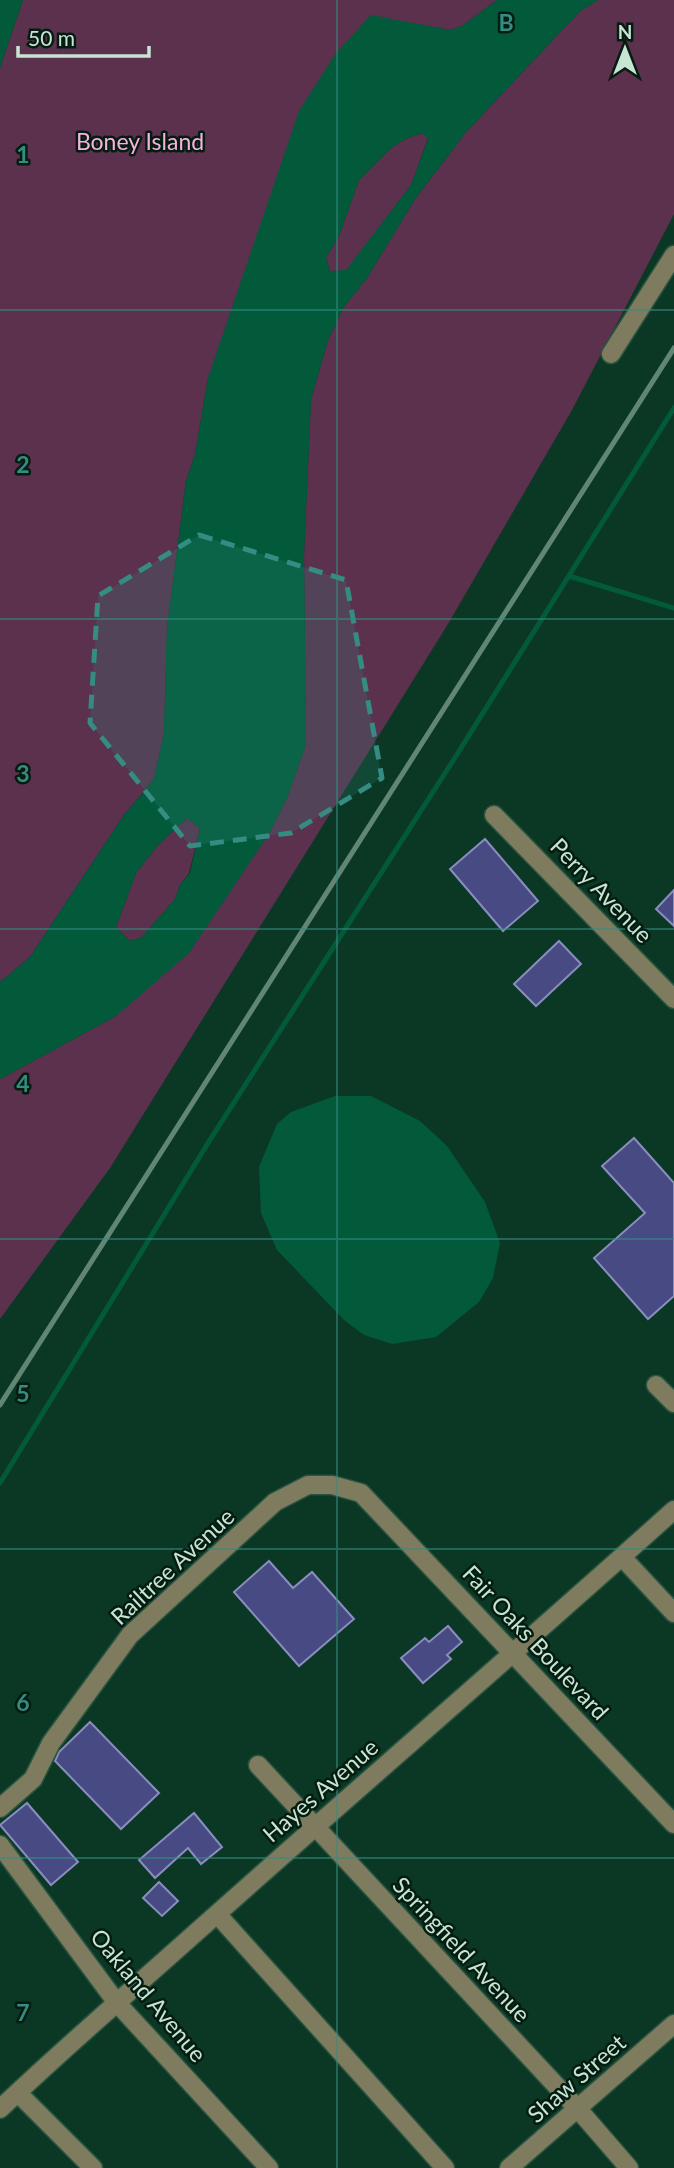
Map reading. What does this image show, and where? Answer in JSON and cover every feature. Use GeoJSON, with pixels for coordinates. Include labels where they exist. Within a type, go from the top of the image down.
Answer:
{"type":"FeatureCollection","features":[{"type":"Feature","properties":{"kind":"street"},"geometry":{"type":"LineString","coordinates":[[611,354],[674,255]]}},
{"type":"Feature","properties":{"kind":"street","name":"Perry Avenue"},"geometry":{"type":"LineString","coordinates":[[494,815],[674,999]]}},
{"type":"Feature","properties":{"kind":"street"},"geometry":{"type":"LineString","coordinates":[[656,1385],[674,1403]]}},
{"type":"Feature","properties":{"kind":"street","name":"Railtree Avenue"},"geometry":{"type":"LineString","coordinates":[[0,1808],[33,1779],[51,1743],[130,1635],[275,1502],[308,1485],[332,1485],[362,1493]]}},
{"type":"Feature","properties":{"kind":"street","name":"Fair Oaks Boulevard"},"geometry":{"type":"LineString","coordinates":[[362,1493],[674,1824]]}},
{"type":"Feature","properties":{"kind":"street","name":"Hayes Avenue"},"geometry":{"type":"LineString","coordinates":[[0,2109],[64,2048],[514,1654],[674,1510]]}},
{"type":"Feature","properties":{"kind":"street"},"geometry":{"type":"LineString","coordinates":[[622,1557],[674,1613]]}},
{"type":"Feature","properties":{"kind":"street","name":"Springfield Avenue"},"geometry":{"type":"LineString","coordinates":[[258,1765],[578,2109],[629,2168]]}},
{"type":"Feature","properties":{"kind":"street","name":"Oakland Avenue"},"geometry":{"type":"LineString","coordinates":[[0,1845],[117,2003],[269,2168]]}},
{"type":"Feature","properties":{"kind":"street"},"geometry":{"type":"LineString","coordinates":[[217,1914],[445,2168]]}},
{"type":"Feature","properties":{"kind":"street","name":"Shaw Street"},"geometry":{"type":"LineString","coordinates":[[509,2168],[673,2027]]}},
{"type":"Feature","properties":{"kind":"street"},"geometry":{"type":"LineString","coordinates":[[18,2092],[93,2168]]}},
{"type":"Feature","properties":{"kind":"highlighted area"},"geometry":{"type":"Polygon","coordinates":[[[199,535],[346,580],[382,778],[291,833],[190,846],[90,723],[98,596],[199,535]]]}},
{"type":"Feature","properties":{"kind":"green space","name":"Boney Island"},"geometry":{"type":"Polygon","coordinates":[[[23,0],[497,0],[462,26],[450,30],[371,16],[208,378],[195,454],[186,481],[167,628],[164,733],[154,779],[124,815],[30,957],[0,982],[0,68],[23,0]]]}},
{"type":"Feature","properties":{"kind":"green space"},"geometry":{"type":"Polygon","coordinates":[[[598,0],[674,0],[674,214],[572,410],[448,624],[110,1168],[0,1319],[0,1079],[116,1016],[267,837],[287,798],[306,744],[304,554],[311,399],[328,340],[343,308],[367,278],[415,199],[466,132],[580,11],[598,0]]]}},
{"type":"Feature","properties":{"kind":"green space"},"geometry":{"type":"Polygon","coordinates":[[[423,133],[428,138],[411,185],[346,271],[330,271],[326,258],[339,236],[359,180],[391,148],[407,138],[423,133]]]}},
{"type":"Feature","properties":{"kind":"green space"},"geometry":{"type":"Polygon","coordinates":[[[187,818],[200,828],[189,873],[180,885],[175,899],[142,937],[130,941],[116,927],[136,873],[158,845],[187,818]]]}},
{"type":"Feature","properties":{"kind":"shaded area"},"geometry":{"type":"Polygon","coordinates":[[[0,0],[23,0],[0,68],[0,0]]]}},
{"type":"Feature","properties":{"kind":"shaded area"},"geometry":{"type":"Polygon","coordinates":[[[497,0],[598,0],[580,11],[466,132],[415,199],[367,278],[343,308],[328,340],[311,399],[304,554],[306,744],[287,798],[267,837],[189,953],[116,1016],[0,1079],[0,982],[30,957],[124,815],[154,779],[164,733],[167,628],[186,481],[195,454],[208,378],[299,111],[336,53],[371,15],[450,30],[462,26],[497,0]],[[422,133],[391,148],[359,180],[339,236],[326,258],[330,271],[346,270],[411,185],[428,139],[422,133]],[[187,818],[158,845],[136,873],[116,927],[130,941],[142,937],[175,899],[180,885],[190,873],[200,828],[187,818]]]}},
{"type":"Feature","properties":{"kind":"shaded area"},"geometry":{"type":"Polygon","coordinates":[[[335,1096],[371,1096],[420,1121],[447,1146],[485,1202],[500,1243],[493,1278],[479,1302],[436,1337],[392,1344],[364,1335],[344,1320],[277,1250],[261,1213],[259,1167],[277,1124],[291,1112],[335,1096]]]}},
{"type":"Feature","properties":{"kind":"building"},"geometry":{"type":"Polygon","coordinates":[[[485,839],[538,901],[503,931],[450,869],[485,839]]]}},
{"type":"Feature","properties":{"kind":"building"},"geometry":{"type":"Polygon","coordinates":[[[674,890],[674,926],[656,909],[674,890]]]}},
{"type":"Feature","properties":{"kind":"building"},"geometry":{"type":"Polygon","coordinates":[[[559,941],[581,964],[536,1006],[514,984],[559,941]]]}},
{"type":"Feature","properties":{"kind":"building"},"geometry":{"type":"Polygon","coordinates":[[[634,1138],[674,1183],[674,1296],[648,1319],[594,1258],[645,1213],[602,1166],[634,1138]]]}},
{"type":"Feature","properties":{"kind":"building"},"geometry":{"type":"Polygon","coordinates":[[[269,1561],[293,1588],[312,1572],[354,1619],[299,1666],[234,1592],[269,1561]]]}},
{"type":"Feature","properties":{"kind":"building"},"geometry":{"type":"Polygon","coordinates":[[[448,1626],[462,1642],[447,1655],[451,1659],[423,1683],[401,1658],[425,1638],[429,1642],[448,1626]]]}},
{"type":"Feature","properties":{"kind":"building"},"geometry":{"type":"Polygon","coordinates":[[[90,1722],[159,1793],[121,1829],[55,1761],[59,1752],[90,1722]]]}},
{"type":"Feature","properties":{"kind":"building"},"geometry":{"type":"Polygon","coordinates":[[[27,1803],[78,1862],[51,1885],[0,1825],[27,1803]]]}},
{"type":"Feature","properties":{"kind":"building"},"geometry":{"type":"Polygon","coordinates":[[[194,1813],[222,1847],[201,1864],[188,1848],[155,1878],[139,1860],[194,1813]]]}},
{"type":"Feature","properties":{"kind":"building"},"geometry":{"type":"Polygon","coordinates":[[[159,1882],[178,1901],[162,1916],[143,1898],[159,1882]]]}},
{"type":"Feature","properties":{"kind":"waterway"},"geometry":{"type":"LineString","coordinates":[[0,1483],[208,1143],[456,756],[674,408]]}},
{"type":"Feature","properties":{"kind":"waterway"},"geometry":{"type":"LineString","coordinates":[[569,576],[674,608]]}},
{"type":"Feature","properties":{"kind":"railway"},"geometry":{"type":"LineString","coordinates":[[0,1405],[674,348]]}}]}
